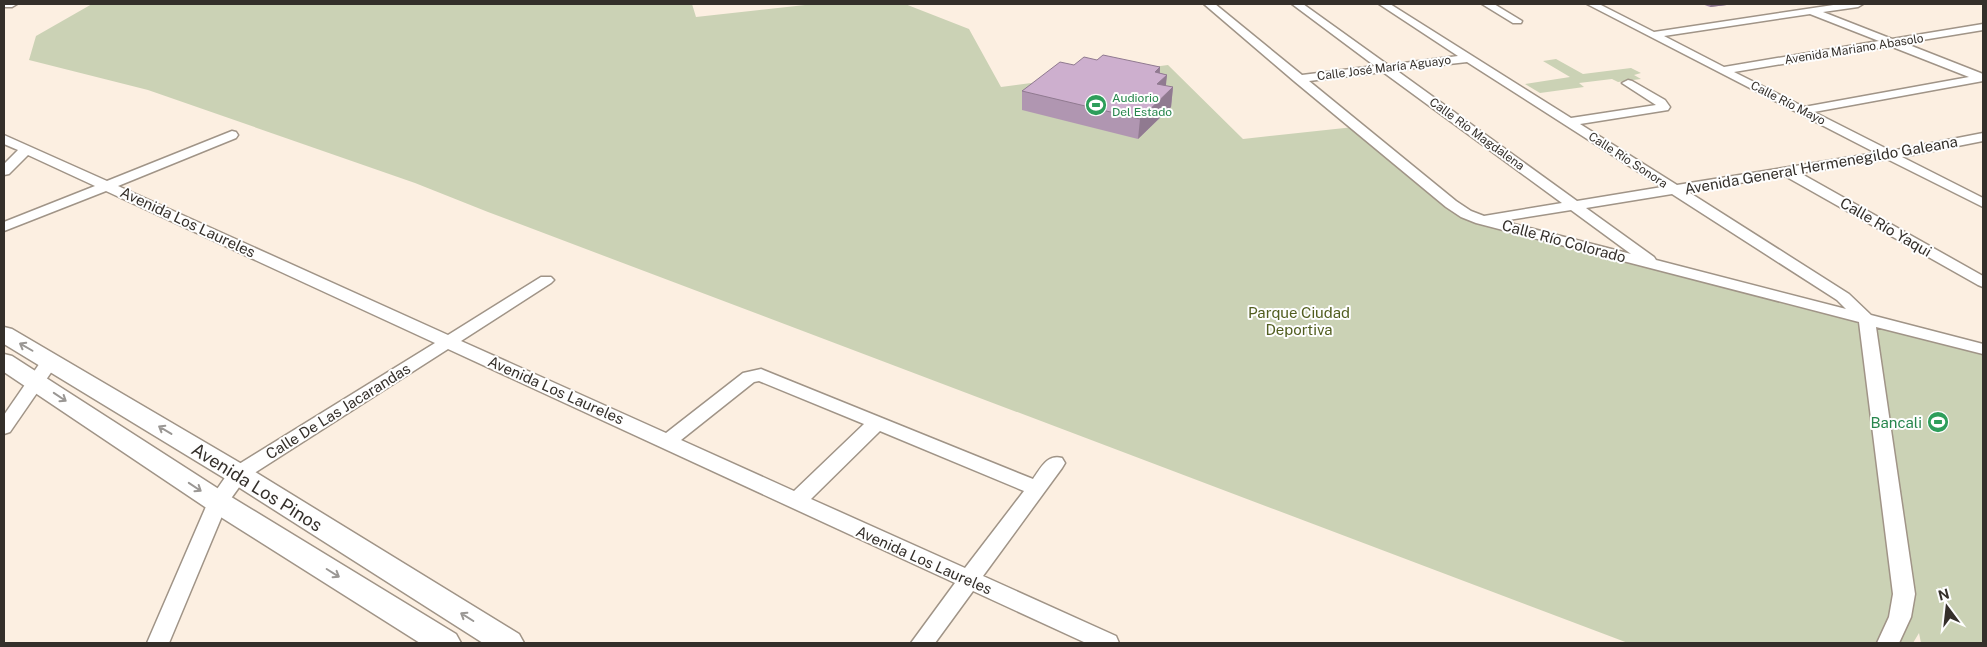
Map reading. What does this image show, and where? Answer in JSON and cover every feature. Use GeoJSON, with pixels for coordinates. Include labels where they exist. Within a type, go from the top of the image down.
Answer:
{"type":"FeatureCollection","features":[{"type":"Feature","properties":{"kind":"street"},"geometry":{"type":"LineString","coordinates":[[4,4],[12,4]]}},
{"type":"Feature","properties":{"kind":"street","name":"Calle Río Colorado"},"geometry":{"type":"LineString","coordinates":[[1209,4],[1298,79],[1451,204],[1466,214],[1482,220],[1983,349]]}},
{"type":"Feature","properties":{"kind":"street","name":"Calle Río Magdalena"},"geometry":{"type":"LineString","coordinates":[[1297,4],[1656,265]]}},
{"type":"Feature","properties":{"kind":"street","name":"Calle Río Sonora"},"geometry":{"type":"LineString","coordinates":[[1384,4],[1843,297],[1867,320]]}},
{"type":"Feature","properties":{"kind":"street"},"geometry":{"type":"LineString","coordinates":[[1486,4],[1517,21]]}},
{"type":"Feature","properties":{"kind":"street","name":"Calle Río Mayo"},"geometry":{"type":"LineString","coordinates":[[1594,4],[1983,203]]}},
{"type":"Feature","properties":{"kind":"street"},"geometry":{"type":"LineString","coordinates":[[1793,4],[1982,78]]}},
{"type":"Feature","properties":{"kind":"street"},"geometry":{"type":"LineString","coordinates":[[1653,35],[1858,4]]}},
{"type":"Feature","properties":{"kind":"street","name":"Avenida Mariano Abasolo"},"geometry":{"type":"LineString","coordinates":[[1725,70],[1983,27]]}},
{"type":"Feature","properties":{"kind":"street","name":"Calle José María Aguayo"},"geometry":{"type":"LineString","coordinates":[[1298,79],[1470,58]]}},
{"type":"Feature","properties":{"kind":"street"},"geometry":{"type":"LineString","coordinates":[[1803,111],[1982,78]]}},
{"type":"Feature","properties":{"kind":"street"},"geometry":{"type":"LineString","coordinates":[[1569,122],[1664,107],[1661,103],[1628,83]]}},
{"type":"Feature","properties":{"kind":"street"},"geometry":{"type":"LineString","coordinates":[[4,227],[232,135]]}},
{"type":"Feature","properties":{"kind":"street","name":"Avenida General Hermenegildo Galeana"},"geometry":{"type":"LineString","coordinates":[[1482,220],[1788,172],[1983,137]]}},
{"type":"Feature","properties":{"kind":"street"},"geometry":{"type":"LineString","coordinates":[[4,171],[11,144]]}},
{"type":"Feature","properties":{"kind":"street","name":"Avenida Los Laureles"},"geometry":{"type":"LineString","coordinates":[[11,144],[106,185],[1108,643]]}},
{"type":"Feature","properties":{"kind":"street","name":"Calle Río Yaqui"},"geometry":{"type":"LineString","coordinates":[[1788,172],[1983,282]]}},
{"type":"Feature","properties":{"kind":"street","name":"Calle De Las Jacarandas"},"geometry":{"type":"LineString","coordinates":[[158,643],[218,502],[238,474],[546,280]]}},
{"type":"Feature","properties":{"kind":"street"},"geometry":{"type":"LineString","coordinates":[[1867,320],[1904,594],[1900,617],[1888,643]]}},
{"type":"Feature","properties":{"kind":"street","name":"Avenida Los Pinos"},"geometry":{"type":"LineString","coordinates":[[4,334],[43,371],[218,502],[445,643]]}},
{"type":"Feature","properties":{"kind":"street","name":"Avenida Los Pinos"},"geometry":{"type":"LineString","coordinates":[[4,362],[43,371],[238,474],[506,643]]}},
{"type":"Feature","properties":{"kind":"street"},"geometry":{"type":"LineString","coordinates":[[4,428],[43,371]]}},
{"type":"Feature","properties":{"kind":"street"},"geometry":{"type":"LineString","coordinates":[[668,441],[749,377],[760,375],[1036,488]]}},
{"type":"Feature","properties":{"kind":"street"},"geometry":{"type":"LineString","coordinates":[[796,501],[876,424]]}},
{"type":"Feature","properties":{"kind":"street"},"geometry":{"type":"LineString","coordinates":[[922,643],[1055,463]]}},
{"type":"Feature","properties":{"kind":"green space","name":"Parque Ciudad Deportiva"},"geometry":{"type":"Polygon","coordinates":[[[92,4],[692,4],[696,17],[814,4],[905,4],[969,29],[1001,87],[1168,65],[1243,139],[1354,127],[1473,220],[1519,234],[1983,354],[1983,643],[1921,643],[1919,633],[1913,643],[1628,643],[415,183],[148,90],[29,60],[36,36],[92,4]]]}},
{"type":"Feature","properties":{"kind":"green space"},"geometry":{"type":"Polygon","coordinates":[[[1556,59],[1583,74],[1631,68],[1641,73],[1634,75],[1641,79],[1618,82],[1612,79],[1579,83],[1584,87],[1540,93],[1525,84],[1570,77],[1543,61],[1556,59]]]}},
{"type":"Feature","properties":{"kind":"building"},"geometry":{"type":"Polygon","coordinates":[[[1103,55],[1160,67],[1155,72],[1167,75],[1157,84],[1173,87],[1140,119],[1022,91],[1060,62],[1074,65],[1084,57],[1097,60],[1103,55]]]}},
{"type":"Feature","properties":{"kind":"place","name":"Audiorio Del Estado"},"geometry":{"type":"Point","coordinates":[1096,105]}},
{"type":"Feature","properties":{"kind":"place","name":"Bancali"},"geometry":{"type":"Point","coordinates":[1938,422]}}]}
